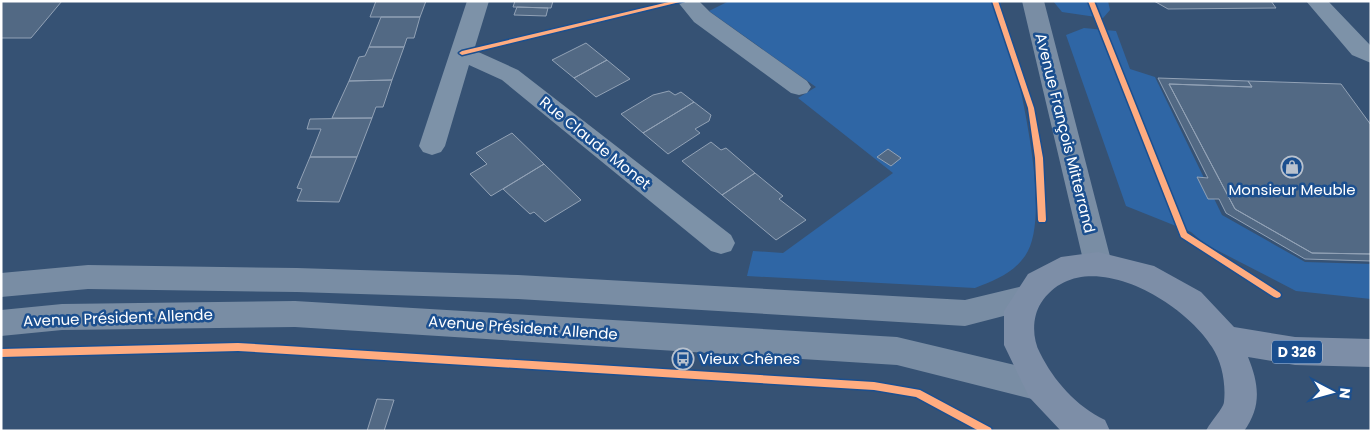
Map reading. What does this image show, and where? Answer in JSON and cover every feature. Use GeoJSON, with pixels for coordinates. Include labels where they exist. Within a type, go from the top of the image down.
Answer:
{"type":"FeatureCollection","features":[{"type":"Feature","properties":{"kind":"main road","name":"Avenue François Mitterrand"},"geometry":{"type":"LineString","coordinates":[[1033,1],[1098,264]]}},
{"type":"Feature","properties":{"kind":"main road"},"geometry":{"type":"LineString","coordinates":[[1094,431],[1076,423],[1040,386],[1020,345],[1019,311],[1038,283],[1062,269],[1098,264],[1144,276],[1190,301],[1225,340],[1240,376],[1240,409],[1223,431]]}},
{"type":"Feature","properties":{"kind":"main road"},"geometry":{"type":"LineString","coordinates":[[1,285],[88,277],[306,280],[518,287],[965,313],[1027,298]]}},
{"type":"Feature","properties":{"kind":"main road","name":"Avenue Président Allende"},"geometry":{"type":"LineString","coordinates":[[1,323],[62,317],[305,314],[897,352],[1040,386]]}},
{"type":"Feature","properties":{"kind":"main road","name":"D 326"},"geometry":{"type":"LineString","coordinates":[[1225,340],[1295,352],[1371,354]]}},
{"type":"Feature","properties":{"kind":"street"},"geometry":{"type":"LineString","coordinates":[[432,146],[478,1]]}},
{"type":"Feature","properties":{"kind":"street"},"geometry":{"type":"LineString","coordinates":[[687,1],[702,17],[798,87]]}},
{"type":"Feature","properties":{"kind":"street"},"geometry":{"type":"LineString","coordinates":[[1316,1],[1360,50],[1371,56]]}},
{"type":"Feature","properties":{"kind":"street","name":"Rue Claude Monet"},"geometry":{"type":"LineString","coordinates":[[462,53],[510,75],[721,243]]}},
{"type":"Feature","properties":{"kind":"shaded area"},"geometry":{"type":"Polygon","coordinates":[[[729,1],[1000,1],[1029,132],[1034,170],[1036,205],[1033,235],[1025,256],[1020,262],[1003,276],[975,288],[747,276],[753,251],[783,253],[893,173],[798,98],[816,87],[709,11],[729,1]]]}},
{"type":"Feature","properties":{"kind":"shaded area"},"geometry":{"type":"Polygon","coordinates":[[[1053,1],[1108,1],[1110,10],[1103,18],[1062,12],[1053,1]]]}},
{"type":"Feature","properties":{"kind":"shaded area"},"geometry":{"type":"Polygon","coordinates":[[[1084,28],[1116,31],[1130,69],[1155,77],[1222,215],[1305,262],[1371,264],[1371,299],[1296,291],[1205,244],[1191,232],[1126,206],[1066,35],[1084,28]]]}},
{"type":"Feature","properties":{"kind":"building"},"geometry":{"type":"Polygon","coordinates":[[[1,1],[62,1],[31,38],[1,38],[1,1]]]}},
{"type":"Feature","properties":{"kind":"building"},"geometry":{"type":"Polygon","coordinates":[[[376,1],[426,1],[420,17],[370,17],[376,1]]]}},
{"type":"Feature","properties":{"kind":"building"},"geometry":{"type":"Polygon","coordinates":[[[515,1],[553,1],[551,8],[513,7],[515,1]]]}},
{"type":"Feature","properties":{"kind":"building"},"geometry":{"type":"Polygon","coordinates":[[[1154,1],[1271,1],[1276,8],[1168,9],[1154,1]]]}},
{"type":"Feature","properties":{"kind":"building"},"geometry":{"type":"Polygon","coordinates":[[[517,7],[548,8],[546,16],[514,15],[517,7]]]}},
{"type":"Feature","properties":{"kind":"building"},"geometry":{"type":"Polygon","coordinates":[[[381,17],[420,17],[414,38],[407,38],[404,47],[369,47],[381,17]]]}},
{"type":"Feature","properties":{"kind":"building"},"geometry":{"type":"Polygon","coordinates":[[[586,43],[607,60],[574,78],[552,60],[586,43]]]}},
{"type":"Feature","properties":{"kind":"building"},"geometry":{"type":"Polygon","coordinates":[[[369,47],[404,47],[392,80],[349,81],[359,57],[365,56],[369,47]]]}},
{"type":"Feature","properties":{"kind":"building"},"geometry":{"type":"Polygon","coordinates":[[[607,60],[630,79],[596,97],[574,78],[607,60]]]}},
{"type":"Feature","properties":{"kind":"building"},"geometry":{"type":"Polygon","coordinates":[[[1158,78],[1248,81],[1252,87],[1169,84],[1235,209],[1312,253],[1371,254],[1371,261],[1305,259],[1226,213],[1219,199],[1208,199],[1197,177],[1208,178],[1158,78]]]}},
{"type":"Feature","properties":{"kind":"building"},"geometry":{"type":"Polygon","coordinates":[[[392,80],[383,107],[376,107],[372,118],[332,118],[349,81],[392,80]]]}},
{"type":"Feature","properties":{"kind":"building","name":"Monsieur Meuble"},"geometry":{"type":"Polygon","coordinates":[[[1248,81],[1341,84],[1371,125],[1371,254],[1312,253],[1235,209],[1169,84],[1252,87],[1248,81]]]}},
{"type":"Feature","properties":{"kind":"building"},"geometry":{"type":"Polygon","coordinates":[[[669,91],[675,95],[681,92],[694,102],[643,133],[621,114],[653,95],[669,91]]]}},
{"type":"Feature","properties":{"kind":"building"},"geometry":{"type":"Polygon","coordinates":[[[694,102],[711,115],[709,121],[695,129],[700,133],[668,154],[643,133],[694,102]]]}},
{"type":"Feature","properties":{"kind":"building"},"geometry":{"type":"Polygon","coordinates":[[[372,118],[357,157],[310,157],[321,129],[307,129],[310,119],[372,118]]]}},
{"type":"Feature","properties":{"kind":"building"},"geometry":{"type":"Polygon","coordinates":[[[512,133],[544,164],[491,196],[470,174],[487,164],[476,153],[512,133]]]}},
{"type":"Feature","properties":{"kind":"building"},"geometry":{"type":"Polygon","coordinates":[[[711,142],[721,150],[726,148],[755,173],[722,195],[682,161],[711,142]]]}},
{"type":"Feature","properties":{"kind":"building"},"geometry":{"type":"Polygon","coordinates":[[[888,149],[901,158],[891,166],[877,157],[888,149]]]}},
{"type":"Feature","properties":{"kind":"building"},"geometry":{"type":"Polygon","coordinates":[[[310,157],[357,157],[339,202],[297,201],[302,189],[297,188],[310,157]]]}},
{"type":"Feature","properties":{"kind":"building"},"geometry":{"type":"Polygon","coordinates":[[[544,164],[581,200],[545,222],[534,212],[530,214],[503,189],[544,164]]]}},
{"type":"Feature","properties":{"kind":"building"},"geometry":{"type":"Polygon","coordinates":[[[755,173],[783,196],[779,199],[806,220],[776,240],[722,195],[755,173]]]}},
{"type":"Feature","properties":{"kind":"building"},"geometry":{"type":"Polygon","coordinates":[[[377,399],[394,400],[384,431],[367,431],[377,399]]]}},
{"type":"Feature","properties":{"kind":"cycle path"},"geometry":{"type":"LineString","coordinates":[[462,53],[681,1]]}},
{"type":"Feature","properties":{"kind":"cycle path"},"geometry":{"type":"LineString","coordinates":[[995,1],[1031,108],[1039,158],[1042,220]]}},
{"type":"Feature","properties":{"kind":"cycle path"},"geometry":{"type":"LineString","coordinates":[[1091,1],[1184,235],[1277,295]]}},
{"type":"Feature","properties":{"kind":"cycle path"},"geometry":{"type":"LineString","coordinates":[[1,353],[238,347],[874,386],[917,393],[988,431]]}},
{"type":"Feature","properties":{"kind":"place","name":"Monsieur Meuble"},"geometry":{"type":"Point","coordinates":[1292,167]}},
{"type":"Feature","properties":{"kind":"place","name":"Vieux Chênes"},"geometry":{"type":"Point","coordinates":[683,359]}}]}
